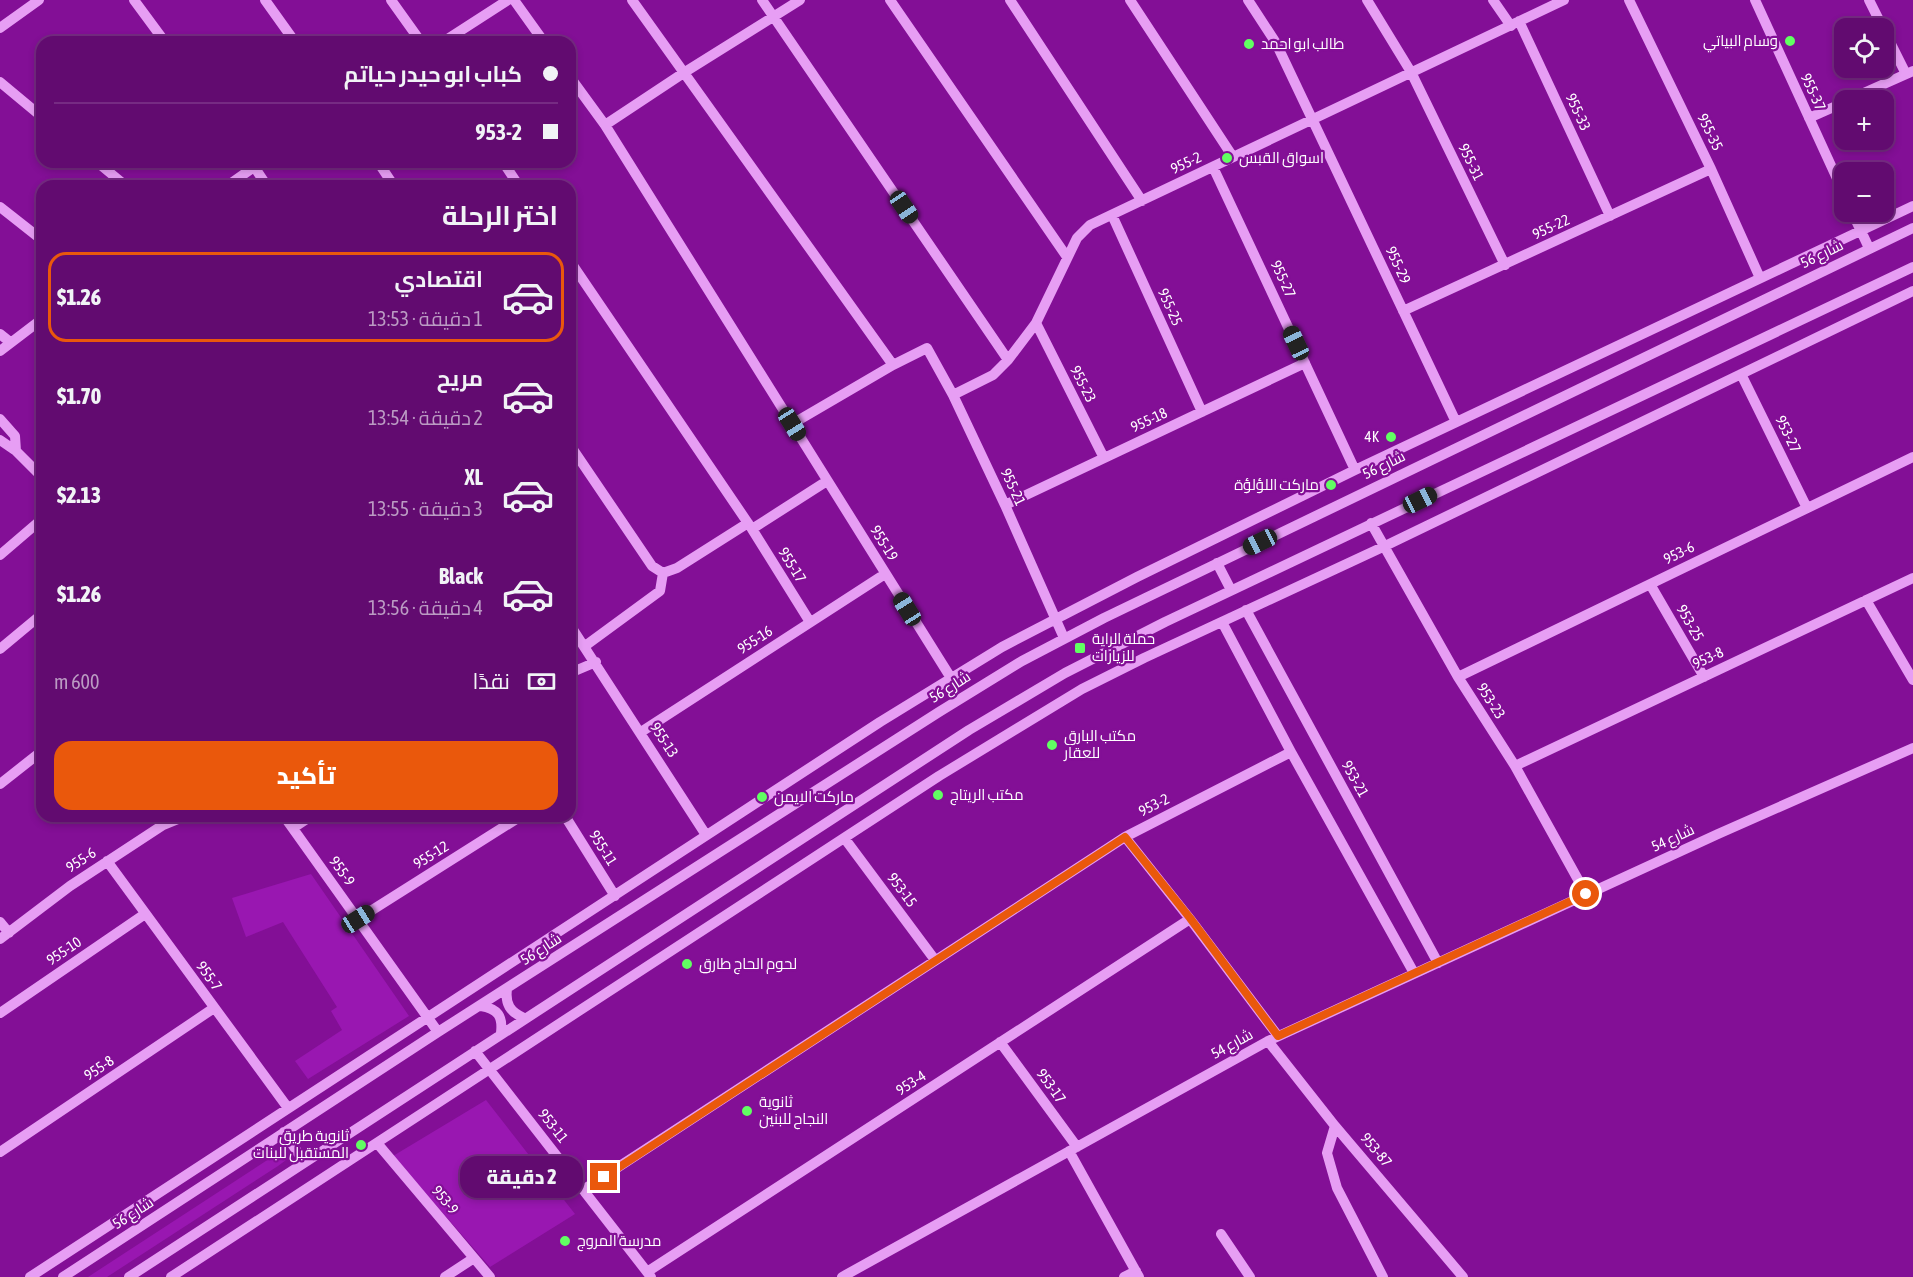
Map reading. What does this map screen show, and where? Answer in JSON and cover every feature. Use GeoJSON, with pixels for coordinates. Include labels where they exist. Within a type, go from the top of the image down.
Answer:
{"type":"FeatureCollection","features":[{"type":"Feature","properties":{"kind":"street"},"geometry":{"type":"LineString","coordinates":[[0,28],[39,0]]}},
{"type":"Feature","properties":{"kind":"street"},"geometry":{"type":"LineString","coordinates":[[134,0],[159,36]]}},
{"type":"Feature","properties":{"kind":"street"},"geometry":{"type":"LineString","coordinates":[[266,0],[291,36]]}},
{"type":"Feature","properties":{"kind":"street"},"geometry":{"type":"LineString","coordinates":[[391,0],[417,36]]}},
{"type":"Feature","properties":{"kind":"street"},"geometry":{"type":"LineString","coordinates":[[452,36],[508,0]]}},
{"type":"Feature","properties":{"kind":"street"},"geometry":{"type":"LineString","coordinates":[[514,0],[540,36]]}},
{"type":"Feature","properties":{"kind":"street"},"geometry":{"type":"LineString","coordinates":[[632,0],[893,365],[792,424]]}},
{"type":"Feature","properties":{"kind":"street"},"geometry":{"type":"LineString","coordinates":[[762,0],[1008,360]]}},
{"type":"Feature","properties":{"kind":"street"},"geometry":{"type":"LineString","coordinates":[[605,125],[800,0]]}},
{"type":"Feature","properties":{"kind":"street"},"geometry":{"type":"LineString","coordinates":[[890,0],[1067,257]]}},
{"type":"Feature","properties":{"kind":"street"},"geometry":{"type":"LineString","coordinates":[[1010,0],[1142,201]]}},
{"type":"Feature","properties":{"kind":"street"},"geometry":{"type":"LineString","coordinates":[[1130,0],[1233,157]]}},
{"type":"Feature","properties":{"kind":"street","name":"955-29"},"geometry":{"type":"LineString","coordinates":[[1248,0],[1276,43],[1456,422]]}},
{"type":"Feature","properties":{"kind":"street","name":"955-31"},"geometry":{"type":"LineString","coordinates":[[1367,0],[1411,72],[1504,265]]}},
{"type":"Feature","properties":{"kind":"street","name":"955-33"},"geometry":{"type":"LineString","coordinates":[[1493,0],[1515,24],[1610,216]]}},
{"type":"Feature","properties":{"kind":"street","name":"955-2"},"geometry":{"type":"LineString","coordinates":[[953,395],[993,375],[1008,360],[1036,323],[1077,237],[1090,225],[1564,0]]}},
{"type":"Feature","properties":{"kind":"street","name":"955-35"},"geometry":{"type":"LineString","coordinates":[[1629,0],[1711,169],[1760,278]]}},
{"type":"Feature","properties":{"kind":"street","name":"955-37"},"geometry":{"type":"LineString","coordinates":[[1755,0],[1834,172]]}},
{"type":"Feature","properties":{"kind":"street"},"geometry":{"type":"LineString","coordinates":[[1869,0],[1878,18]]}},
{"type":"Feature","properties":{"kind":"street"},"geometry":{"type":"LineString","coordinates":[[1871,90],[1909,73],[1894,47]]}},
{"type":"Feature","properties":{"kind":"street"},"geometry":{"type":"LineString","coordinates":[[0,82],[36,112]]}},
{"type":"Feature","properties":{"kind":"street","name":"955-19"},"geometry":{"type":"LineString","coordinates":[[576,85],[605,125],[951,678]]}},
{"type":"Feature","properties":{"kind":"street"},"geometry":{"type":"LineString","coordinates":[[1809,118],[1834,107]]}},
{"type":"Feature","properties":{"kind":"street","name":"955-27"},"geometry":{"type":"LineString","coordinates":[[1213,166],[1355,470]]}},
{"type":"Feature","properties":{"kind":"street"},"geometry":{"type":"LineString","coordinates":[[104,168],[119,180]]}},
{"type":"Feature","properties":{"kind":"street"},"geometry":{"type":"LineString","coordinates":[[235,180],[251,168]]}},
{"type":"Feature","properties":{"kind":"street","name":"955-22"},"geometry":{"type":"LineString","coordinates":[[1403,311],[1711,169]]}},
{"type":"Feature","properties":{"kind":"street"},"geometry":{"type":"LineString","coordinates":[[30,1277],[615,896],[706,834],[951,678],[1055,619],[1355,470],[1913,206]]}},
{"type":"Feature","properties":{"kind":"street"},"geometry":{"type":"LineString","coordinates":[[0,207],[36,235]]}},
{"type":"Feature","properties":{"kind":"street","name":"955-25"},"geometry":{"type":"LineString","coordinates":[[1112,215],[1202,412]]}},
{"type":"Feature","properties":{"kind":"street"},"geometry":{"type":"LineString","coordinates":[[1857,222],[1869,248]]}},
{"type":"Feature","properties":{"kind":"street","name":"شارع 56"},"geometry":{"type":"LineString","coordinates":[[63,1277],[438,1032],[939,712],[1064,638],[1913,228]]}},
{"type":"Feature","properties":{"kind":"street"},"geometry":{"type":"LineString","coordinates":[[129,1277],[978,724],[1095,657],[1371,523],[1913,267]]}},
{"type":"Feature","properties":{"kind":"street","name":"955-17"},"geometry":{"type":"LineString","coordinates":[[576,270],[750,526],[810,622]]}},
{"type":"Feature","properties":{"kind":"street"},"geometry":{"type":"LineString","coordinates":[[171,1277],[986,746],[1082,689],[1385,546],[1913,291]]}},
{"type":"Feature","properties":{"kind":"street"},"geometry":{"type":"LineString","coordinates":[[0,351],[36,323]]}},
{"type":"Feature","properties":{"kind":"street","name":"955-23"},"geometry":{"type":"LineString","coordinates":[[1036,323],[1104,458]]}},
{"type":"Feature","properties":{"kind":"street"},"geometry":{"type":"LineString","coordinates":[[0,334],[10,342]]}},
{"type":"Feature","properties":{"kind":"street","name":"955-21"},"geometry":{"type":"LineString","coordinates":[[893,365],[924,348],[930,351],[1005,505],[1064,638]]}},
{"type":"Feature","properties":{"kind":"street","name":"955-18"},"geometry":{"type":"LineString","coordinates":[[1005,505],[1305,363]]}},
{"type":"Feature","properties":{"kind":"street","name":"953-27"},"geometry":{"type":"LineString","coordinates":[[1741,374],[1807,508]]}},
{"type":"Feature","properties":{"kind":"street"},"geometry":{"type":"LineString","coordinates":[[0,419],[15,436],[16,451]]}},
{"type":"Feature","properties":{"kind":"street"},"geometry":{"type":"LineString","coordinates":[[0,440],[16,451],[36,471]]}},
{"type":"Feature","properties":{"kind":"street"},"geometry":{"type":"LineString","coordinates":[[576,455],[652,566],[663,573]]}},
{"type":"Feature","properties":{"kind":"street","name":"953-6"},"geometry":{"type":"LineString","coordinates":[[1458,677],[1913,457]]}},
{"type":"Feature","properties":{"kind":"street"},"geometry":{"type":"LineString","coordinates":[[663,573],[677,568],[827,481]]}},
{"type":"Feature","properties":{"kind":"street","name":"953-23"},"geometry":{"type":"LineString","coordinates":[[1371,523],[1458,677],[1515,766],[1586,894]]}},
{"type":"Feature","properties":{"kind":"street"},"geometry":{"type":"LineString","coordinates":[[0,555],[36,524]]}},
{"type":"Feature","properties":{"kind":"street"},"geometry":{"type":"LineString","coordinates":[[1217,563],[1231,590]]}},
{"type":"Feature","properties":{"kind":"street"},"geometry":{"type":"LineString","coordinates":[[585,646],[660,591],[663,573]]}},
{"type":"Feature","properties":{"kind":"street","name":"955-16"},"geometry":{"type":"LineString","coordinates":[[641,732],[885,574]]}},
{"type":"Feature","properties":{"kind":"street","name":"953-8"},"geometry":{"type":"LineString","coordinates":[[1515,766],[1913,578]]}},
{"type":"Feature","properties":{"kind":"street","name":"953-25"},"geometry":{"type":"LineString","coordinates":[[1650,584],[1704,677]]}},
{"type":"Feature","properties":{"kind":"street"},"geometry":{"type":"LineString","coordinates":[[1866,600],[1913,680]]}},
{"type":"Feature","properties":{"kind":"street","name":"953-21"},"geometry":{"type":"LineString","coordinates":[[1246,610],[1438,963]]}},
{"type":"Feature","properties":{"kind":"street"},"geometry":{"type":"LineString","coordinates":[[0,649],[36,619]]}},
{"type":"Feature","properties":{"kind":"street"},"geometry":{"type":"LineString","coordinates":[[1222,621],[1291,752],[1414,973]]}},
{"type":"Feature","properties":{"kind":"street","name":"955-13"},"geometry":{"type":"LineString","coordinates":[[576,633],[706,834]]}},
{"type":"Feature","properties":{"kind":"street"},"geometry":{"type":"LineString","coordinates":[[576,670],[596,662]]}},
{"type":"Feature","properties":{"kind":"street","name":"شارع 54"},"geometry":{"type":"LineString","coordinates":[[842,1277],[1273,1039],[1586,894],[1913,748]]}},
{"type":"Feature","properties":{"kind":"street","name":"953-2"},"geometry":{"type":"LineString","coordinates":[[584,1190],[1125,837],[1291,752]]}},
{"type":"Feature","properties":{"kind":"street"},"geometry":{"type":"LineString","coordinates":[[0,784],[36,756]]}},
{"type":"Feature","properties":{"kind":"street","name":"955-6"},"geometry":{"type":"LineString","coordinates":[[4,936],[70,886],[170,822]]}},
{"type":"Feature","properties":{"kind":"street","name":"955-9"},"geometry":{"type":"LineString","coordinates":[[288,822],[438,1032]]}},
{"type":"Feature","properties":{"kind":"street"},"geometry":{"type":"LineString","coordinates":[[293,828],[302,822]]}},
{"type":"Feature","properties":{"kind":"street","name":"955-12"},"geometry":{"type":"LineString","coordinates":[[358,919],[512,822]]}},
{"type":"Feature","properties":{"kind":"street","name":"955-11"},"geometry":{"type":"LineString","coordinates":[[569,822],[615,896]]}},
{"type":"Feature","properties":{"kind":"street","name":"953-87"},"geometry":{"type":"LineString","coordinates":[[1125,837],[1190,918],[1335,1126],[1463,1277]]}},
{"type":"Feature","properties":{"kind":"street","name":"953-15"},"geometry":{"type":"LineString","coordinates":[[845,839],[935,960]]}},
{"type":"Feature","properties":{"kind":"street","name":"955-7"},"geometry":{"type":"LineString","coordinates":[[107,861],[288,1108]]}},
{"type":"Feature","properties":{"kind":"street","name":"955-10"},"geometry":{"type":"LineString","coordinates":[[0,1013],[145,914]]}},
{"type":"Feature","properties":{"kind":"street","name":"953-4"},"geometry":{"type":"LineString","coordinates":[[649,1275],[1190,918]]}},
{"type":"Feature","properties":{"kind":"street"},"geometry":{"type":"LineString","coordinates":[[0,922],[4,936]]}},
{"type":"Feature","properties":{"kind":"street"},"geometry":{"type":"LineString","coordinates":[[507,989],[506,998],[509,1007],[524,1018]]}},
{"type":"Feature","properties":{"kind":"street"},"geometry":{"type":"LineString","coordinates":[[480,1006],[490,1007],[498,1014],[502,1023],[501,1033]]}},
{"type":"Feature","properties":{"kind":"street","name":"955-8"},"geometry":{"type":"LineString","coordinates":[[0,1152],[214,1008]]}},
{"type":"Feature","properties":{"kind":"street","name":"953-17"},"geometry":{"type":"LineString","coordinates":[[1000,1042],[1073,1149],[1137,1274]]}},
{"type":"Feature","properties":{"kind":"street","name":"953-11"},"geometry":{"type":"LineString","coordinates":[[475,1051],[649,1275]]}},
{"type":"Feature","properties":{"kind":"street"},"geometry":{"type":"LineString","coordinates":[[1335,1126],[1327,1153],[1336,1188],[1383,1277]]}},
{"type":"Feature","properties":{"kind":"street"},"geometry":{"type":"LineString","coordinates":[[284,1132],[304,1162]]}},
{"type":"Feature","properties":{"kind":"street","name":"953-9"},"geometry":{"type":"LineString","coordinates":[[377,1143],[490,1277]]}},
{"type":"Feature","properties":{"kind":"street"},"geometry":{"type":"LineString","coordinates":[[1221,1234],[1250,1277]]}},
{"type":"Feature","properties":{"kind":"street"},"geometry":{"type":"LineString","coordinates":[[445,1277],[474,1258]]}},
{"type":"Feature","properties":{"kind":"street"},"geometry":{"type":"LineString","coordinates":[[1124,1277],[1137,1274]]}},
{"type":"Feature","properties":{"kind":"shaded area"},"geometry":{"type":"Polygon","coordinates":[[[311,874],[409,1016],[308,1079],[295,1061],[342,1030],[331,1011],[337,1007],[283,922],[246,937],[232,898],[311,874]]]}},
{"type":"Feature","properties":{"kind":"shaded area"},"geometry":{"type":"Polygon","coordinates":[[[486,1100],[575,1214],[490,1267],[393,1156],[486,1100]]]}},
{"type":"Feature","properties":{"kind":"shaded area"},"geometry":{"type":"Polygon","coordinates":[[[287,1151],[289,1154],[286,1160],[278,1166],[107,1277],[88,1277],[272,1157],[287,1151]]]}},
{"type":"Feature","properties":{"kind":"place","name":"وسام البياتي"},"geometry":{"type":"Point","coordinates":[1790,41]}},
{"type":"Feature","properties":{"kind":"place","name":"طالب ابو احمد"},"geometry":{"type":"Point","coordinates":[1249,44]}},
{"type":"Feature","properties":{"kind":"place","name":"اسواق القبس"},"geometry":{"type":"Point","coordinates":[1227,158]}},
{"type":"Feature","properties":{"kind":"place","name":"4K"},"geometry":{"type":"Point","coordinates":[1391,437]}},
{"type":"Feature","properties":{"kind":"place","name":"ماركت اللؤلؤة"},"geometry":{"type":"Point","coordinates":[1331,485]}},
{"type":"Feature","properties":{"kind":"place","name":"حملة الراية للزيارات"},"geometry":{"type":"Point","coordinates":[1080,648]}},
{"type":"Feature","properties":{"kind":"place","name":"مكتب البارق للعقار"},"geometry":{"type":"Point","coordinates":[1052,745]}},
{"type":"Feature","properties":{"kind":"place","name":"مكتب الريتاج"},"geometry":{"type":"Point","coordinates":[938,795]}},
{"type":"Feature","properties":{"kind":"place","name":"ماركت الايمن"},"geometry":{"type":"Point","coordinates":[762,797]}},
{"type":"Feature","properties":{"kind":"place","name":"لحوم الحاج طارق"},"geometry":{"type":"Point","coordinates":[687,964]}},
{"type":"Feature","properties":{"kind":"place","name":"ثانوية النجاح للبنين"},"geometry":{"type":"Point","coordinates":[747,1111]}},
{"type":"Feature","properties":{"kind":"place","name":"ثانوية طريق المستقبل للبنات"},"geometry":{"type":"Point","coordinates":[361,1145]}},
{"type":"Feature","properties":{"kind":"place","name":"مدرسة المروج"},"geometry":{"type":"Point","coordinates":[565,1241]}},
{"type":"Feature","properties":{"kind":"route"},"geometry":{"type":"LineString","coordinates":[[604,1177],[1125,837],[1190,918],[1278,1036],[1586,894]]}}]}
